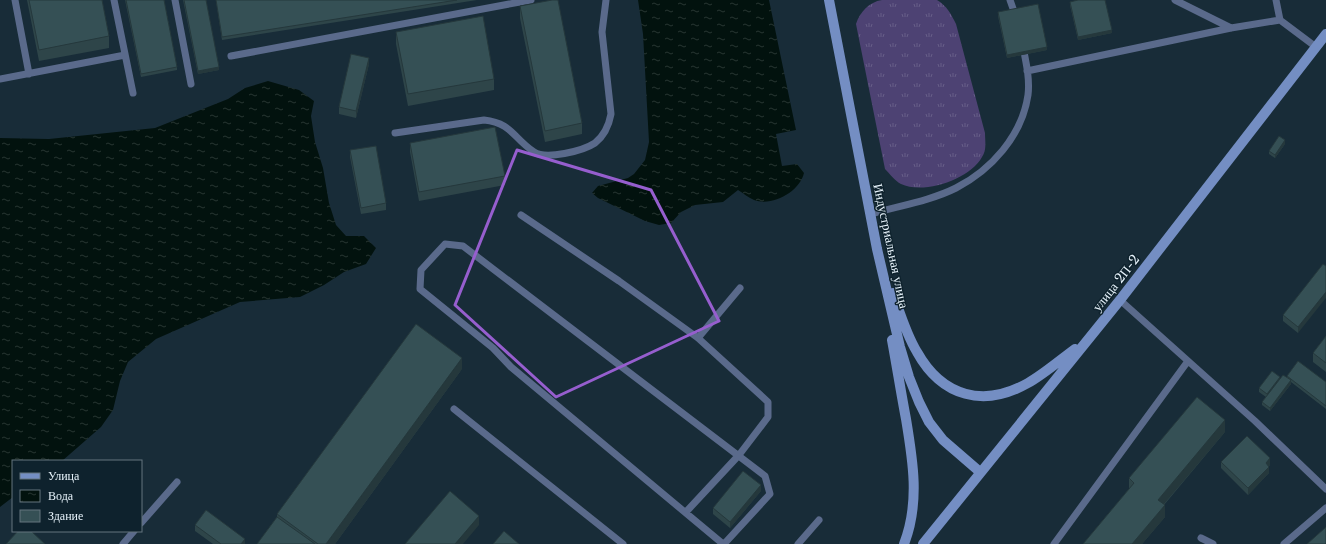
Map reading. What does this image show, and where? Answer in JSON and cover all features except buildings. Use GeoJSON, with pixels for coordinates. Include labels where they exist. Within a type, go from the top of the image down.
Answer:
{"type":"FeatureCollection","features":[{"type":"Feature","properties":{"kind":"main road","name":"Индустриальная улица"},"geometry":{"type":"LineString","coordinates":[[829,0],[877,249],[900,347],[919,402],[929,422],[943,440],[980,472]]}},
{"type":"Feature","properties":{"kind":"main road","name":"улица 2П-2"},"geometry":{"type":"LineString","coordinates":[[923,544],[1120,300],[1326,34]]}},
{"type":"Feature","properties":{"kind":"main road"},"geometry":{"type":"LineString","coordinates":[[877,249],[908,334],[917,353],[931,372],[945,386],[964,394],[981,397],[1004,394],[1029,383],[1087,340]]}},
{"type":"Feature","properties":{"kind":"main road"},"geometry":{"type":"LineString","coordinates":[[877,249],[913,465],[914,494],[912,516],[904,544]]}},
{"type":"Feature","properties":{"kind":"lane"},"geometry":{"type":"LineString","coordinates":[[15,0],[29,74]]}},
{"type":"Feature","properties":{"kind":"lane"},"geometry":{"type":"LineString","coordinates":[[114,0],[133,92]]}},
{"type":"Feature","properties":{"kind":"lane"},"geometry":{"type":"LineString","coordinates":[[175,0],[191,84]]}},
{"type":"Feature","properties":{"kind":"lane"},"geometry":{"type":"LineString","coordinates":[[231,56],[531,0]]}},
{"type":"Feature","properties":{"kind":"lane"},"geometry":{"type":"LineString","coordinates":[[395,133],[484,120],[498,121],[534,152],[545,156],[563,154],[595,143],[608,126],[611,114],[602,32],[606,0]]}},
{"type":"Feature","properties":{"kind":"lane"},"geometry":{"type":"LineString","coordinates":[[1010,0],[1014,5],[1018,28]]}},
{"type":"Feature","properties":{"kind":"lane"},"geometry":{"type":"LineString","coordinates":[[1175,0],[1231,28]]}},
{"type":"Feature","properties":{"kind":"lane"},"geometry":{"type":"LineString","coordinates":[[1276,0],[1280,20],[1316,47]]}},
{"type":"Feature","properties":{"kind":"lane"},"geometry":{"type":"LineString","coordinates":[[1027,71],[1231,28],[1280,20]]}},
{"type":"Feature","properties":{"kind":"lane"},"geometry":{"type":"LineString","coordinates":[[871,214],[955,189],[982,173],[999,155],[1021,121],[1028,95],[1027,71],[1022,43]]}},
{"type":"Feature","properties":{"kind":"lane"},"geometry":{"type":"LineString","coordinates":[[0,79],[125,55]]}},
{"type":"Feature","properties":{"kind":"lane"},"geometry":{"type":"LineString","coordinates":[[521,215],[619,280],[698,338],[768,402],[768,417],[739,455],[686,512]]}},
{"type":"Feature","properties":{"kind":"lane"},"geometry":{"type":"LineString","coordinates":[[446,244],[463,246],[593,347],[739,455],[765,476],[770,494],[724,544],[511,367],[493,348],[420,289],[421,270],[446,244]]}},
{"type":"Feature","properties":{"kind":"lane"},"geometry":{"type":"LineString","coordinates":[[698,338],[740,288]]}},
{"type":"Feature","properties":{"kind":"lane"},"geometry":{"type":"LineString","coordinates":[[1120,300],[1324,485]]}},
{"type":"Feature","properties":{"kind":"lane"},"geometry":{"type":"LineString","coordinates":[[1054,544],[1188,361]]}},
{"type":"Feature","properties":{"kind":"lane"},"geometry":{"type":"LineString","coordinates":[[454,409],[623,544]]}},
{"type":"Feature","properties":{"kind":"lane"},"geometry":{"type":"LineString","coordinates":[[142,522],[177,482]]}},
{"type":"Feature","properties":{"kind":"lane"},"geometry":{"type":"LineString","coordinates":[[1284,544],[1326,508]]}},
{"type":"Feature","properties":{"kind":"lane"},"geometry":{"type":"LineString","coordinates":[[798,544],[819,520]]}},
{"type":"Feature","properties":{"kind":"lane"},"geometry":{"type":"LineString","coordinates":[[123,544],[133,532]]}},
{"type":"Feature","properties":{"kind":"lane"},"geometry":{"type":"LineString","coordinates":[[1202,538],[1213,544]]}},
{"type":"Feature","properties":{"kind":"highlighted area"},"geometry":{"type":"Polygon","coordinates":[[[517,150],[651,190],[719,321],[556,397],[455,305],[517,150]]]}},
{"type":"Feature","properties":{"kind":"green space"},"geometry":{"type":"Polygon","coordinates":[[[882,0],[937,0],[946,8],[956,24],[985,133],[985,151],[976,165],[968,172],[946,183],[922,188],[911,187],[899,183],[885,169],[856,24],[860,15],[869,5],[882,0]]]}},
{"type":"Feature","properties":{"kind":"water"},"geometry":{"type":"Polygon","coordinates":[[[638,0],[769,0],[796,130],[776,134],[782,166],[797,164],[804,173],[797,186],[785,196],[761,202],[752,199],[738,190],[723,202],[695,205],[681,212],[671,223],[659,225],[645,221],[598,198],[592,193],[598,186],[628,178],[634,174],[645,160],[649,142],[643,34],[638,0]]]}},
{"type":"Feature","properties":{"kind":"water"},"geometry":{"type":"Polygon","coordinates":[[[268,81],[299,90],[314,101],[311,116],[315,142],[323,168],[329,203],[336,225],[346,236],[364,236],[376,248],[366,264],[344,272],[324,285],[300,297],[240,302],[156,339],[128,362],[120,381],[113,410],[101,427],[63,460],[12,460],[12,498],[0,507],[0,138],[49,139],[155,128],[228,99],[245,88],[268,81]]]}}]}
